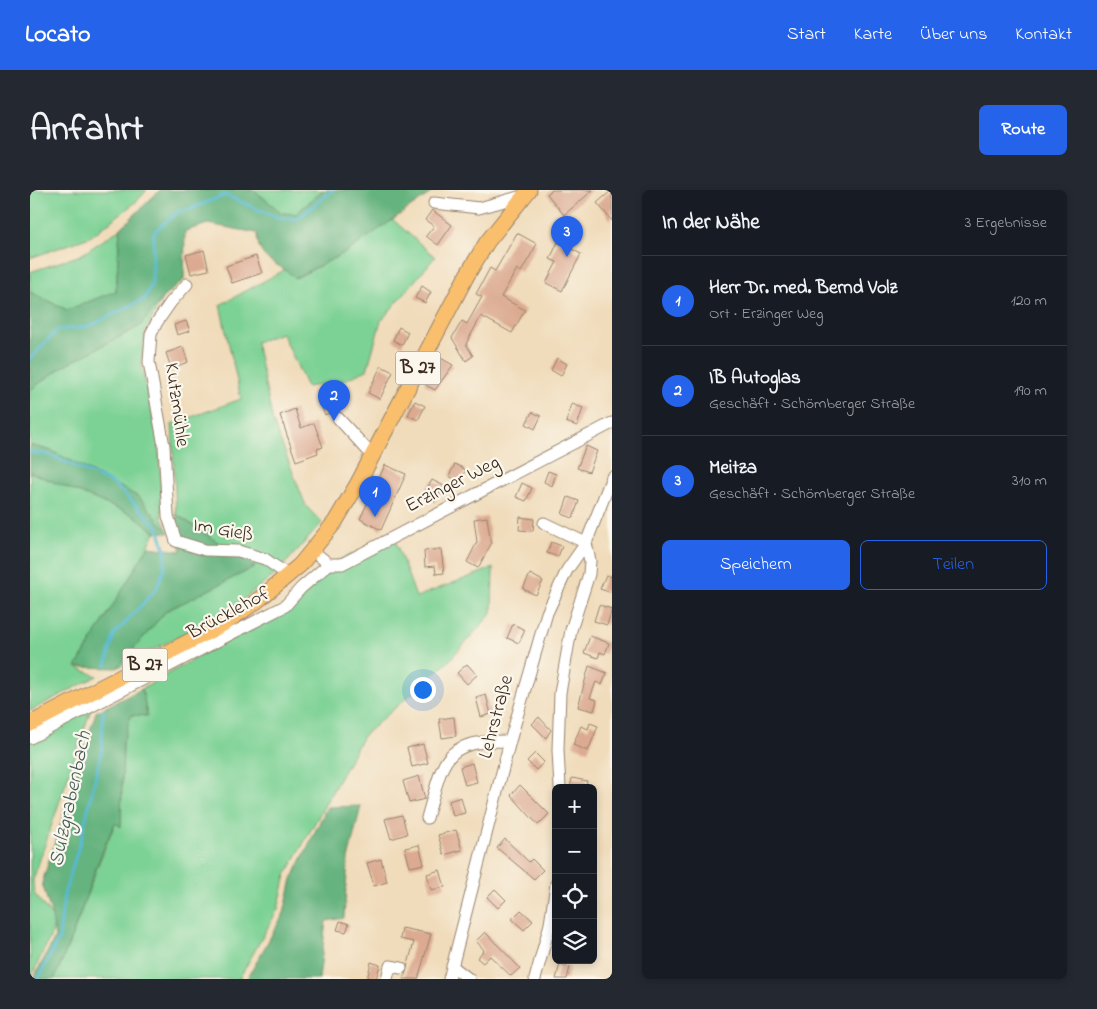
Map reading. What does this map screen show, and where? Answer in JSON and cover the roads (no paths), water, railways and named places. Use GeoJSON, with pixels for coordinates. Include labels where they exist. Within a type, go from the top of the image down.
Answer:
{"type":"FeatureCollection","features":[{"type":"Feature","properties":{"kind":"main road","name":"B 27"},"geometry":{"type":"LineString","coordinates":[[30,724],[223,624],[257,601],[288,576],[313,550],[335,522],[467,275],[487,242],[526,193]]}},
{"type":"Feature","properties":{"kind":"street"},"geometry":{"type":"LineString","coordinates":[[434,203],[479,208],[526,193]]}},
{"type":"Feature","properties":{"kind":"street","name":"Kutzmühle"},"geometry":{"type":"LineString","coordinates":[[176,541],[168,516],[164,446],[149,362],[151,334],[171,302],[187,284]]}},
{"type":"Feature","properties":{"kind":"street"},"geometry":{"type":"LineString","coordinates":[[338,418],[372,455]]}},
{"type":"Feature","properties":{"kind":"street","name":"Erzinger Weg"},"geometry":{"type":"LineString","coordinates":[[329,564],[342,564],[612,423]]}},
{"type":"Feature","properties":{"kind":"street","name":"Lehrstraße"},"geometry":{"type":"LineString","coordinates":[[449,979],[510,741],[547,613],[567,570],[586,543],[612,477]]}},
{"type":"Feature","properties":{"kind":"street"},"geometry":{"type":"LineString","coordinates":[[544,522],[586,543],[590,561],[589,574],[571,630],[560,692],[558,750],[560,784]]}},
{"type":"Feature","properties":{"kind":"street","name":"Im Gieß"},"geometry":{"type":"LineString","coordinates":[[176,541],[206,550],[238,551],[266,559],[288,576]]}},
{"type":"Feature","properties":{"kind":"street"},"geometry":{"type":"LineString","coordinates":[[313,550],[329,564]]}},
{"type":"Feature","properties":{"kind":"street","name":"Brücklehof"},"geometry":{"type":"LineString","coordinates":[[30,738],[285,606],[301,588],[329,564]]}},
{"type":"Feature","properties":{"kind":"street"},"geometry":{"type":"LineString","coordinates":[[427,818],[443,762],[452,754],[468,745],[483,741],[510,741]]}},
{"type":"Feature","properties":{"kind":"street"},"geometry":{"type":"LineString","coordinates":[[535,979],[552,911]]}},
{"type":"Feature","properties":{"kind":"street"},"geometry":{"type":"LineString","coordinates":[[387,979],[390,966],[401,968]]}},
{"type":"Feature","properties":{"kind":"street"},"geometry":{"type":"LineString","coordinates":[[452,966],[468,979]]}},
{"type":"Feature","properties":{"kind":"waterway"},"geometry":{"type":"LineString","coordinates":[[30,359],[57,330],[90,326],[144,299],[152,284],[154,232],[179,211],[185,211],[225,195],[278,218],[297,219],[333,190]]}},
{"type":"Feature","properties":{"kind":"waterway","name":"Sulzgrabenbach"},"geometry":{"type":"LineString","coordinates":[[30,452],[50,455],[114,484],[157,526],[165,549],[165,566],[157,588],[114,635],[106,665]]}},
{"type":"Feature","properties":{"kind":"waterway","name":"Sulzgrabenbach"},"geometry":{"type":"LineString","coordinates":[[38,979],[59,938],[64,895],[81,839],[102,749],[103,710]]}},
{"type":"Feature","properties":{"kind":"place","name":"Meitza"},"geometry":{"type":"Point","coordinates":[567,257]}},
{"type":"Feature","properties":{"kind":"place","name":"IB Autoglas"},"geometry":{"type":"Point","coordinates":[334,421]}},
{"type":"Feature","properties":{"kind":"place","name":"Herr Dr. med. Bernd Volz"},"geometry":{"type":"Point","coordinates":[375,517]}}]}
